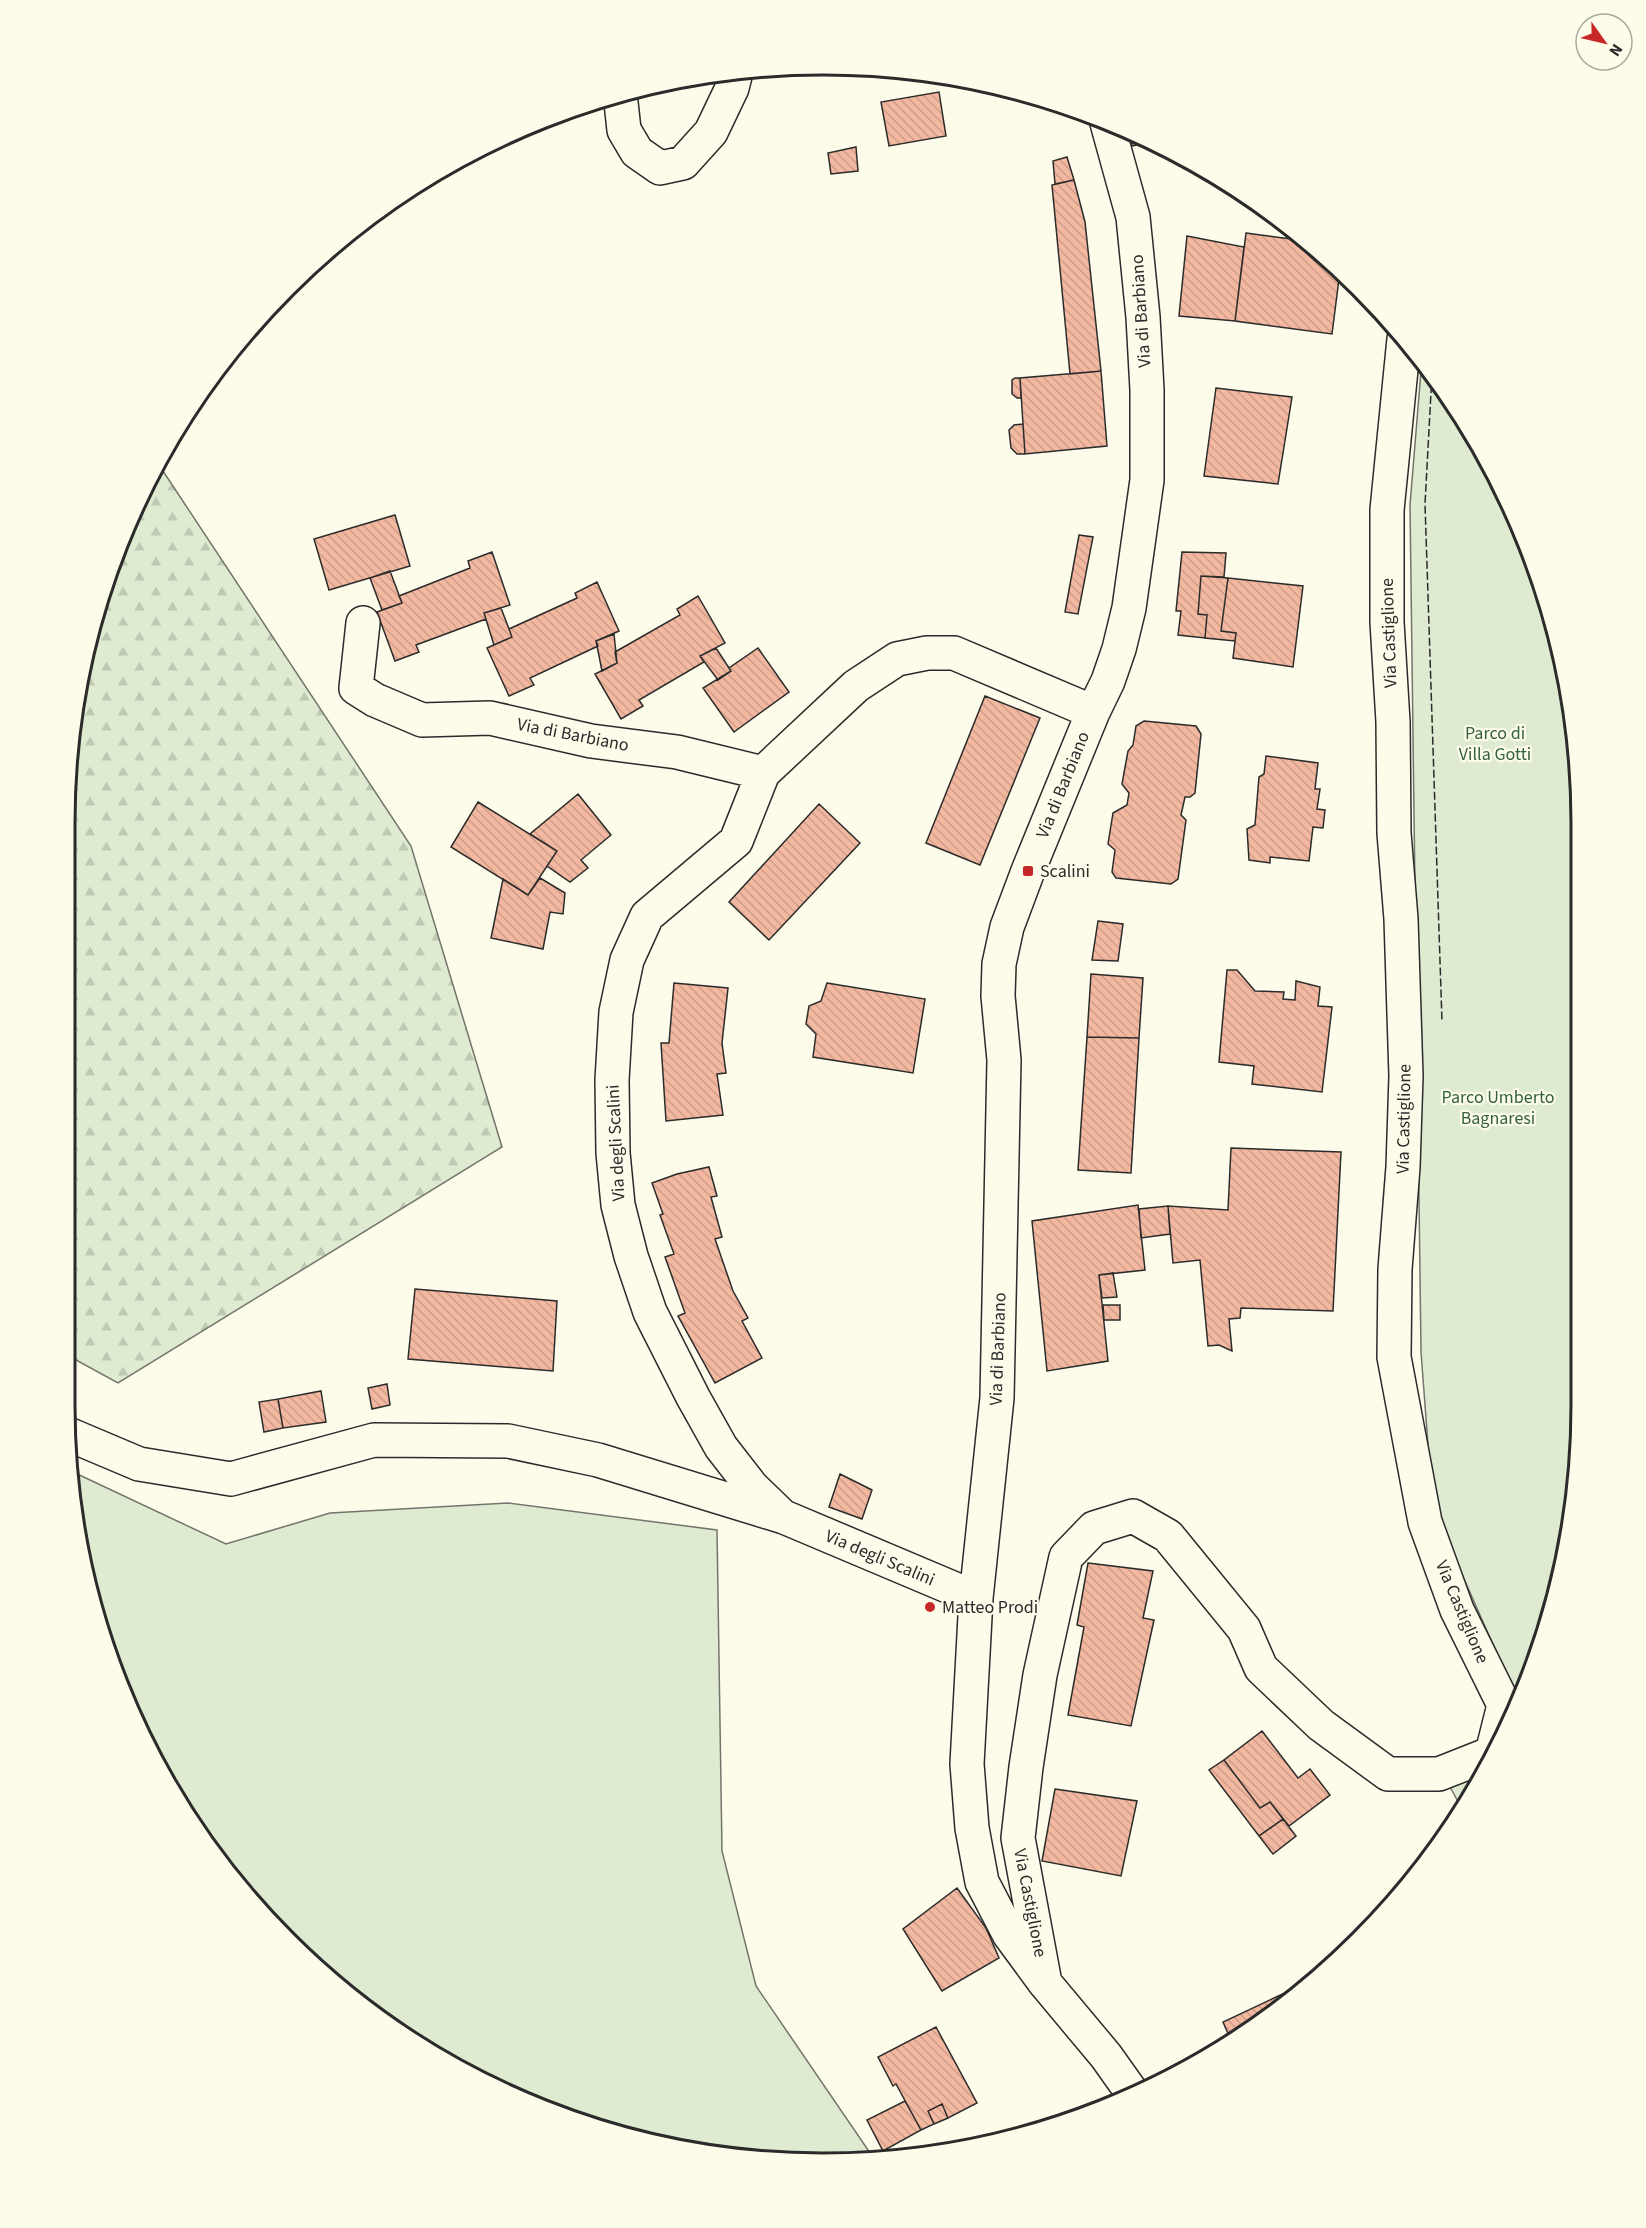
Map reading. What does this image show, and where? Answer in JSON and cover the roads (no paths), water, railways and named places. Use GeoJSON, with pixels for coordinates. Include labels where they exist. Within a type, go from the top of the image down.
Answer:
{"type":"FeatureCollection","features":[{"type":"Feature","properties":{"kind":"street"},"geometry":{"type":"LineString","coordinates":[[621,103],[624,130],[636,152],[660,168],[683,163],[711,132],[734,80]]}},
{"type":"Feature","properties":{"kind":"street","name":"Via di Barbiano"},"geometry":{"type":"LineString","coordinates":[[1045,1983],[1009,1934],[982,1882],[972,1828],[967,1764],[976,1598],[998,1398],[1004,1060],[998,996],[999,964],[1007,927],[1015,904],[1093,712],[1108,681],[1119,649],[1129,608],[1147,480],[1147,390],[1143,317],[1133,216],[1110,132]]}},
{"type":"Feature","properties":{"kind":"street","name":"Via Castiglione"},"geometry":{"type":"LineString","coordinates":[[1403,352],[1387,510],[1387,622],[1393,722],[1394,832],[1401,920],[1406,1076],[1403,1167],[1395,1269],[1394,1357],[1425,1522],[1457,1610],[1504,1705],[1499,1724]]}},
{"type":"Feature","properties":{"kind":"street","name":"Via di Barbiano"},"geometry":{"type":"LineString","coordinates":[[363,623],[356,688],[375,700],[422,720],[490,718],[591,741],[676,752],[763,773],[856,686],[897,659],[927,653],[954,653],[1093,712]]}},
{"type":"Feature","properties":{"kind":"street","name":"Via degli Scalini"},"geometry":{"type":"LineString","coordinates":[[763,773],[736,841],[647,916],[627,960],[616,1012],[612,1080],[613,1143],[618,1205],[631,1256],[650,1312],[721,1447],[752,1487],[784,1518]]}},
{"type":"Feature","properties":{"kind":"street","name":"Via degli Scalini"},"geometry":{"type":"LineString","coordinates":[[76,1438],[139,1464],[231,1479],[374,1440],[508,1441],[598,1460],[784,1518],[976,1598]]}},
{"type":"Feature","properties":{"kind":"street","name":"Via Castiglione"},"geometry":{"type":"LineString","coordinates":[[1128,2087],[1106,2056],[1045,1983],[1018,1838],[1040,1675],[1065,1557],[1094,1528],[1133,1516],[1168,1536],[1244,1629],[1261,1668],[1321,1725],[1388,1774],[1439,1774],[1483,1757]]}},
{"type":"Feature","properties":{"kind":"place","name":"Scalini"},"geometry":{"type":"Point","coordinates":[1028,871]}},
{"type":"Feature","properties":{"kind":"place","name":"Matteo Prodi"},"geometry":{"type":"Point","coordinates":[930,1607]}},
{"type":"Feature","properties":{"kind":"park label","name":"Parco di Villa Gotti"},"geometry":{"type":"Point","coordinates":[1495,743]}},
{"type":"Feature","properties":{"kind":"park label","name":"Parco Umberto Bagnaresi"},"geometry":{"type":"Point","coordinates":[1498,1107]}}]}
